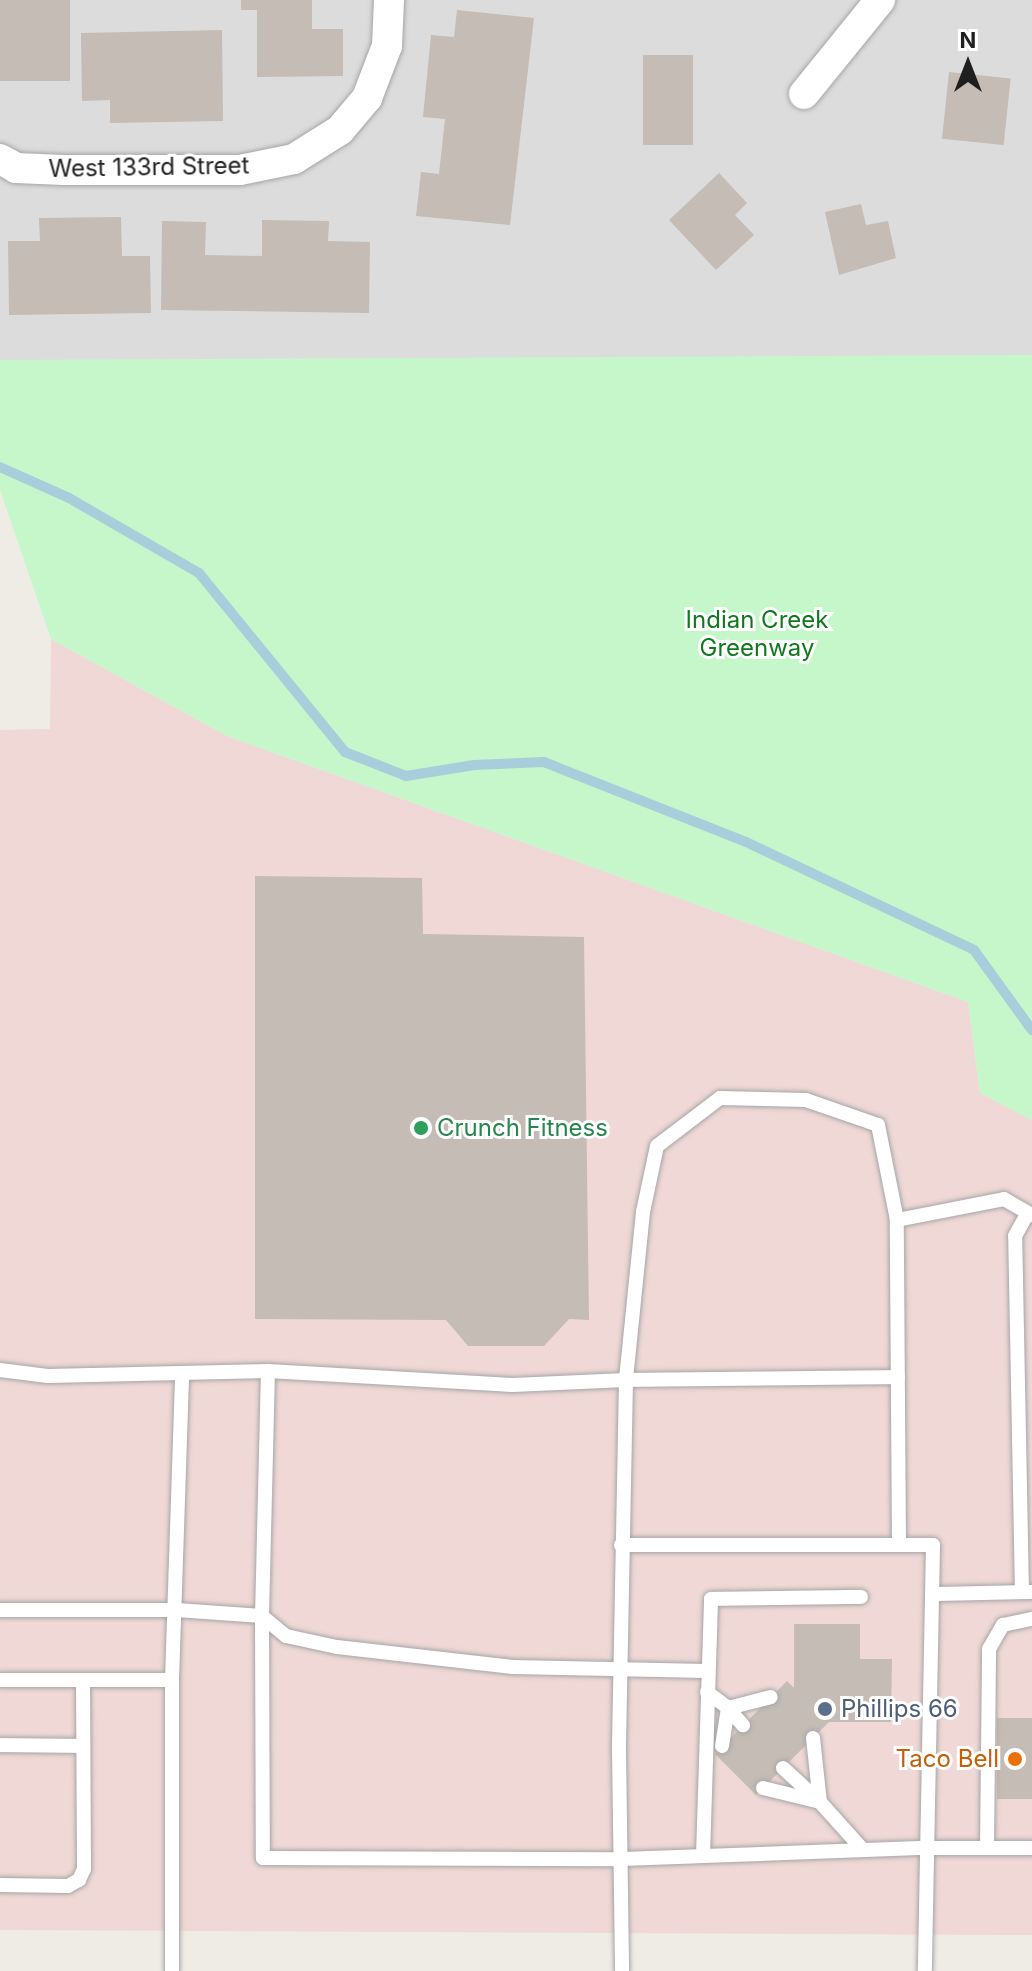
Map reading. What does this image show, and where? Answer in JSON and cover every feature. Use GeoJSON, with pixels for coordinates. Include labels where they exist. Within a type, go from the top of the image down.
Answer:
{"type":"FeatureCollection","features":[{"type":"Feature","properties":{"kind":"street","name":"West 133rd Street"},"geometry":{"type":"LineString","coordinates":[[0,159],[16,168],[240,170],[294,159],[340,130],[367,98],[387,46],[389,0]]}},
{"type":"Feature","properties":{"kind":"street"},"geometry":{"type":"LineString","coordinates":[[804,94],[880,0]]}},
{"type":"Feature","properties":{"kind":"lane"},"geometry":{"type":"LineString","coordinates":[[622,1971],[619,1750],[621,1545],[626,1380],[643,1212],[657,1146],[720,1098],[806,1100],[878,1125],[897,1220],[899,1545]]}},
{"type":"Feature","properties":{"kind":"lane"},"geometry":{"type":"LineString","coordinates":[[897,1220],[1004,1199],[1030,1214],[1015,1236],[1027,1592],[933,1594]]}},
{"type":"Feature","properties":{"kind":"lane"},"geometry":{"type":"LineString","coordinates":[[0,1370],[48,1376],[268,1371],[513,1385],[626,1380],[898,1377]]}},
{"type":"Feature","properties":{"kind":"lane"},"geometry":{"type":"LineString","coordinates":[[268,1371],[262,1616],[263,1858],[622,1859],[926,1848],[1032,1848]]}},
{"type":"Feature","properties":{"kind":"lane"},"geometry":{"type":"LineString","coordinates":[[172,1971],[172,1680],[177,1610],[182,1373]]}},
{"type":"Feature","properties":{"kind":"lane"},"geometry":{"type":"LineString","coordinates":[[621,1545],[933,1545],[925,1971]]}},
{"type":"Feature","properties":{"kind":"lane"},"geometry":{"type":"LineString","coordinates":[[703,1856],[711,1599],[861,1597]]}},
{"type":"Feature","properties":{"kind":"lane"},"geometry":{"type":"LineString","coordinates":[[0,1610],[177,1610],[262,1616],[286,1636],[337,1647],[513,1667],[707,1671]]}},
{"type":"Feature","properties":{"kind":"lane"},"geometry":{"type":"LineString","coordinates":[[987,1848],[989,1649],[1003,1625],[1032,1619]]}},
{"type":"Feature","properties":{"kind":"lane"},"geometry":{"type":"LineString","coordinates":[[0,1680],[172,1680]]}},
{"type":"Feature","properties":{"kind":"lane"},"geometry":{"type":"LineString","coordinates":[[0,1885],[68,1886],[79,1880],[84,1869],[83,1680]]}},
{"type":"Feature","properties":{"kind":"lane"},"geometry":{"type":"LineString","coordinates":[[707,1692],[743,1725]]}},
{"type":"Feature","properties":{"kind":"lane"},"geometry":{"type":"LineString","coordinates":[[728,1708],[771,1697]]}},
{"type":"Feature","properties":{"kind":"lane"},"geometry":{"type":"LineString","coordinates":[[722,1746],[728,1708]]}},
{"type":"Feature","properties":{"kind":"lane"},"geometry":{"type":"LineString","coordinates":[[813,1738],[820,1802]]}},
{"type":"Feature","properties":{"kind":"lane"},"geometry":{"type":"LineString","coordinates":[[0,1745],[83,1746]]}},
{"type":"Feature","properties":{"kind":"lane"},"geometry":{"type":"LineString","coordinates":[[783,1768],[820,1802],[863,1850]]}},
{"type":"Feature","properties":{"kind":"lane"},"geometry":{"type":"LineString","coordinates":[[763,1788],[820,1802]]}},
{"type":"Feature","properties":{"kind":"shaded area"},"geometry":{"type":"Polygon","coordinates":[[[0,0],[1032,0],[1032,360],[0,360],[0,0]]]}},
{"type":"Feature","properties":{"kind":"shaded area"},"geometry":{"type":"Polygon","coordinates":[[[51,639],[227,736],[968,1002],[980,1093],[1032,1120],[1032,1935],[0,1930],[0,730],[50,729],[51,639]]]}},
{"type":"Feature","properties":{"kind":"green space","name":"Indian Creek Greenway"},"geometry":{"type":"Polygon","coordinates":[[[1032,355],[1032,1120],[980,1093],[968,1002],[227,736],[51,639],[0,490],[0,360],[1032,355]]]}},
{"type":"Feature","properties":{"kind":"building"},"geometry":{"type":"Polygon","coordinates":[[[0,0],[70,0],[70,81],[0,81],[0,0]]]}},
{"type":"Feature","properties":{"kind":"building"},"geometry":{"type":"Polygon","coordinates":[[[241,0],[312,0],[312,29],[343,29],[343,76],[257,77],[257,10],[241,10],[241,0]]]}},
{"type":"Feature","properties":{"kind":"building"},"geometry":{"type":"Polygon","coordinates":[[[457,10],[534,18],[510,225],[416,216],[421,172],[439,174],[445,119],[423,117],[431,35],[454,37],[457,10]]]}},
{"type":"Feature","properties":{"kind":"building"},"geometry":{"type":"Polygon","coordinates":[[[222,30],[223,121],[110,123],[110,100],[82,101],[81,33],[222,30]]]}},
{"type":"Feature","properties":{"kind":"building"},"geometry":{"type":"Polygon","coordinates":[[[643,55],[693,55],[693,145],[643,145],[643,55]]]}},
{"type":"Feature","properties":{"kind":"building"},"geometry":{"type":"Polygon","coordinates":[[[949,72],[1011,78],[1004,145],[942,139],[949,72]]]}},
{"type":"Feature","properties":{"kind":"building"},"geometry":{"type":"Polygon","coordinates":[[[719,173],[747,203],[735,215],[754,235],[716,270],[669,220],[719,173]]]}},
{"type":"Feature","properties":{"kind":"building"},"geometry":{"type":"Polygon","coordinates":[[[861,204],[866,225],[888,221],[896,258],[839,275],[825,212],[861,204]]]}},
{"type":"Feature","properties":{"kind":"building"},"geometry":{"type":"Polygon","coordinates":[[[121,217],[122,256],[150,256],[151,313],[9,315],[8,241],[40,241],[39,218],[121,217]]]}},
{"type":"Feature","properties":{"kind":"building"},"geometry":{"type":"Polygon","coordinates":[[[262,220],[329,221],[328,241],[370,242],[369,313],[161,310],[162,221],[206,222],[205,255],[262,256],[262,220]]]}},
{"type":"Feature","properties":{"kind":"building","name":"Crunch Fitness"},"geometry":{"type":"Polygon","coordinates":[[[255,876],[422,878],[423,934],[584,937],[589,1320],[569,1319],[544,1346],[468,1346],[446,1320],[255,1319],[255,876]]]}},
{"type":"Feature","properties":{"kind":"building","name":"Phillips 66"},"geometry":{"type":"Polygon","coordinates":[[[794,1624],[860,1624],[860,1659],[892,1659],[891,1722],[829,1722],[756,1795],[715,1754],[787,1681],[794,1688],[794,1624]]]}},
{"type":"Feature","properties":{"kind":"building","name":"Taco Bell"},"geometry":{"type":"Polygon","coordinates":[[[997,1718],[1032,1718],[1032,1799],[997,1799],[997,1718]]]}},
{"type":"Feature","properties":{"kind":"waterway"},"geometry":{"type":"LineString","coordinates":[[0,467],[69,498],[199,573],[345,752],[406,776],[474,765],[544,762],[746,842],[974,950],[1032,1030]]}},
{"type":"Feature","properties":{"kind":"place","name":"Crunch Fitness"},"geometry":{"type":"Point","coordinates":[421,1128]}},
{"type":"Feature","properties":{"kind":"place","name":"Phillips 66"},"geometry":{"type":"Point","coordinates":[825,1709]}},
{"type":"Feature","properties":{"kind":"place","name":"Taco Bell"},"geometry":{"type":"Point","coordinates":[1015,1759]}}]}
